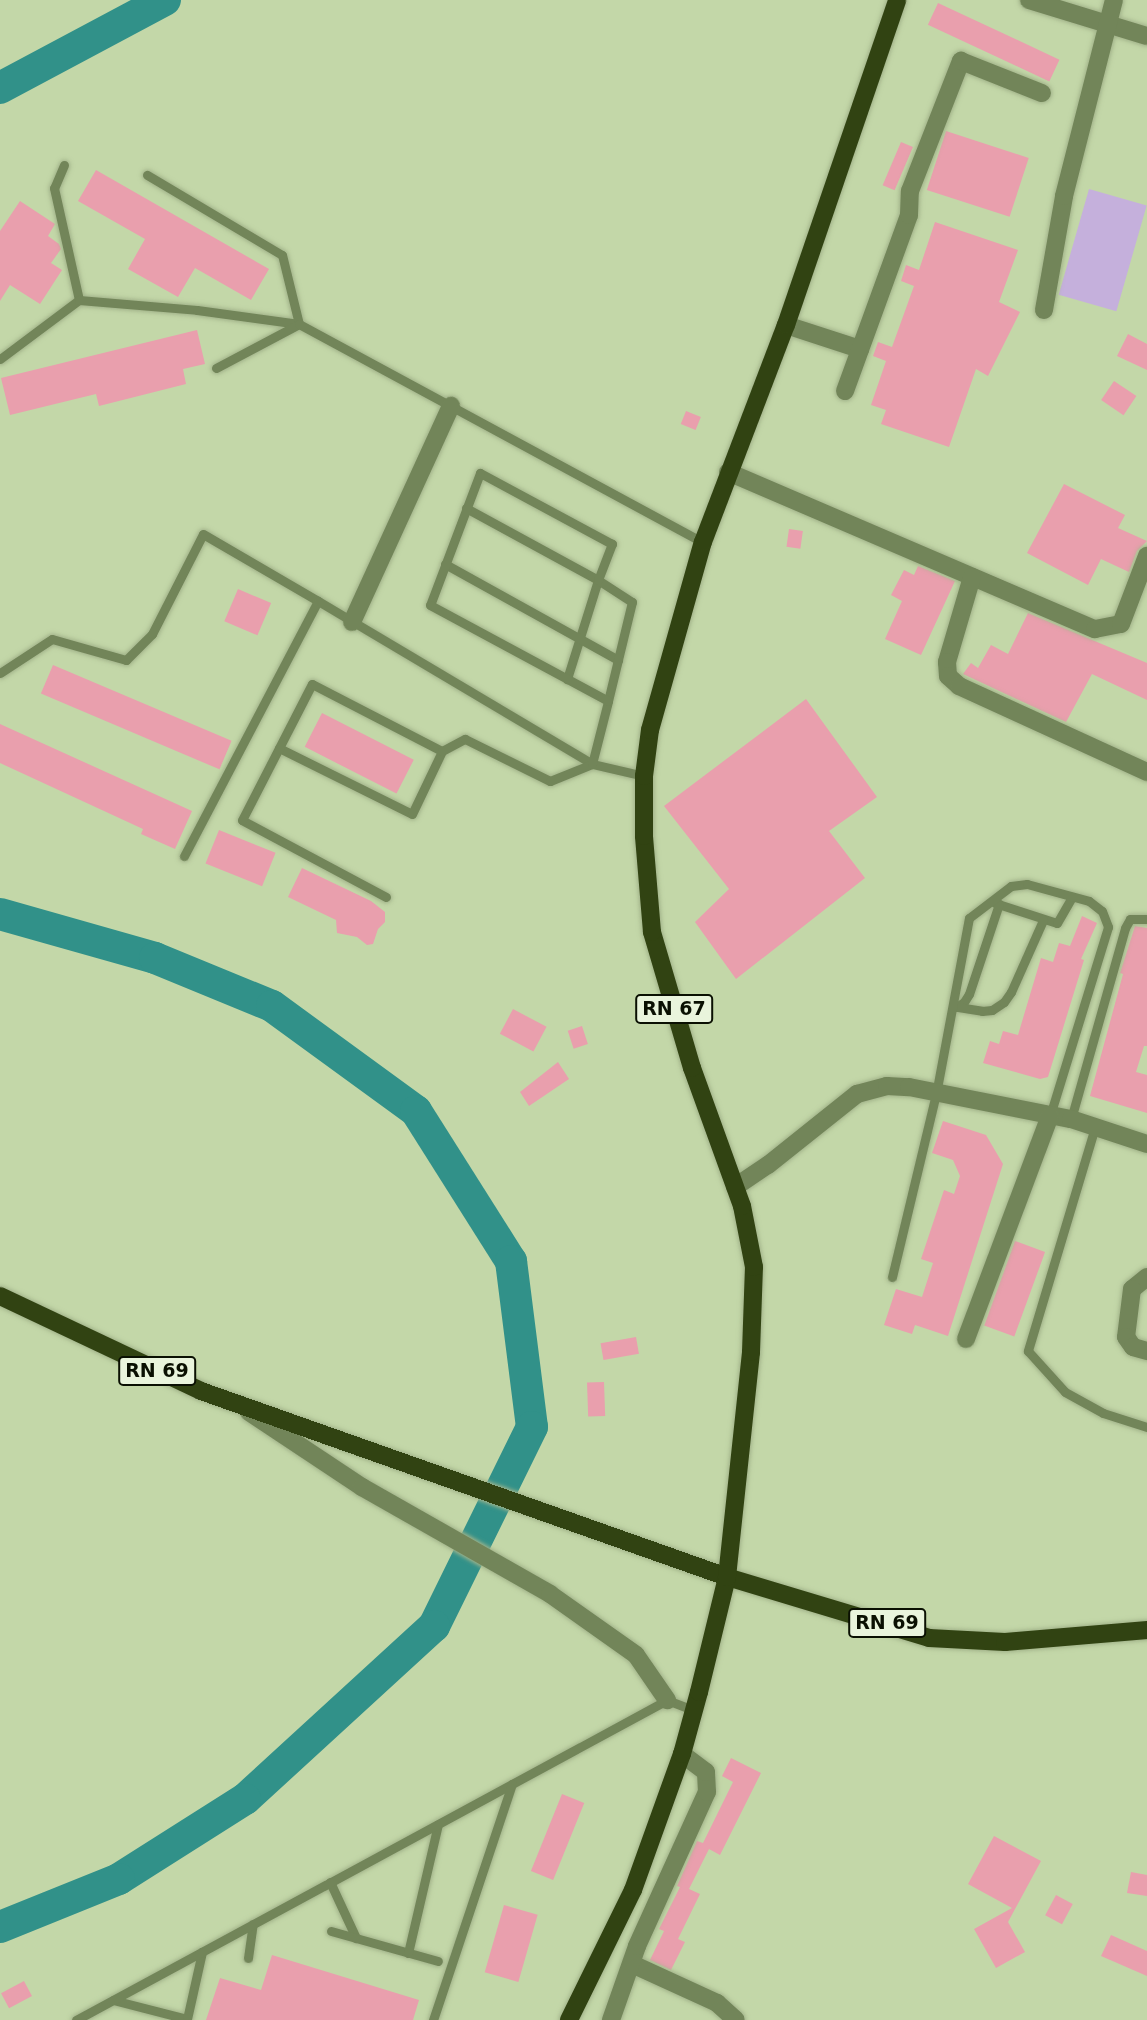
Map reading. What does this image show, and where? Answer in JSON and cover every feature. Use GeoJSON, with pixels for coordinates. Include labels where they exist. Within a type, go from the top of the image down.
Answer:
{"type":"FeatureCollection","features":[{"type":"Feature","properties":{"kind":"main road","name":"RN 67"},"geometry":{"type":"LineString","coordinates":[[569,2020],[633,1890],[682,1754],[727,1577],[750,1364],[754,1267],[735,1187],[692,1068],[652,932],[644,836],[644,776],[650,730],[682,610],[704,542],[728,472],[786,325],[897,0]]}},
{"type":"Feature","properties":{"kind":"main road","name":"RN 69"},"geometry":{"type":"LineString","coordinates":[[0,1296],[131,1359],[237,1404],[727,1577],[929,1638],[1005,1642],[1147,1629]]}},
{"type":"Feature","properties":{"kind":"street"},"geometry":{"type":"LineString","coordinates":[[1029,0],[1147,36]]}},
{"type":"Feature","properties":{"kind":"street"},"geometry":{"type":"LineString","coordinates":[[1044,310],[1064,196],[1114,0]]}},
{"type":"Feature","properties":{"kind":"street"},"geometry":{"type":"LineString","coordinates":[[845,391],[909,215],[910,191],[961,61],[1042,93]]}},
{"type":"Feature","properties":{"kind":"street"},"geometry":{"type":"LineString","coordinates":[[786,325],[860,349]]}},
{"type":"Feature","properties":{"kind":"street"},"geometry":{"type":"LineString","coordinates":[[352,622],[451,406]]}},
{"type":"Feature","properties":{"kind":"street"},"geometry":{"type":"LineString","coordinates":[[728,472],[1095,629],[1110,629],[1121,624],[1147,556]]}},
{"type":"Feature","properties":{"kind":"street"},"geometry":{"type":"LineString","coordinates":[[972,577],[947,662],[948,676],[959,686],[1147,772]]}},
{"type":"Feature","properties":{"kind":"street"},"geometry":{"type":"LineString","coordinates":[[735,1187],[768,1165],[857,1094],[887,1086],[908,1087],[1071,1119],[1147,1144]]}},
{"type":"Feature","properties":{"kind":"street"},"geometry":{"type":"LineString","coordinates":[[967,1339],[1050,1116]]}},
{"type":"Feature","properties":{"kind":"street"},"geometry":{"type":"LineString","coordinates":[[1147,1276],[1132,1289],[1126,1337],[1133,1347],[1147,1351]]}},
{"type":"Feature","properties":{"kind":"street"},"geometry":{"type":"LineString","coordinates":[[237,1404],[362,1487],[550,1594],[636,1655],[667,1700]]}},
{"type":"Feature","properties":{"kind":"street"},"geometry":{"type":"LineString","coordinates":[[611,2020],[632,1964],[707,1792],[706,1772],[682,1754]]}},
{"type":"Feature","properties":{"kind":"street"},"geometry":{"type":"LineString","coordinates":[[632,1964],[717,2003],[736,2020]]}},
{"type":"Feature","properties":{"kind":"lane"},"geometry":{"type":"LineString","coordinates":[[64,165],[54,188],[79,300]]}},
{"type":"Feature","properties":{"kind":"lane"},"geometry":{"type":"LineString","coordinates":[[147,175],[282,255],[299,324]]}},
{"type":"Feature","properties":{"kind":"lane"},"geometry":{"type":"LineString","coordinates":[[0,359],[79,300],[197,310],[299,324],[704,542]]}},
{"type":"Feature","properties":{"kind":"lane"},"geometry":{"type":"LineString","coordinates":[[216,368],[299,324]]}},
{"type":"Feature","properties":{"kind":"lane"},"geometry":{"type":"LineString","coordinates":[[567,679],[612,544],[480,473],[430,605],[567,679],[608,701]]}},
{"type":"Feature","properties":{"kind":"lane"},"geometry":{"type":"LineString","coordinates":[[466,508],[598,580],[632,603],[592,764]]}},
{"type":"Feature","properties":{"kind":"lane"},"geometry":{"type":"LineString","coordinates":[[0,673],[52,639],[126,660],[152,634],[203,534],[592,764],[644,776]]}},
{"type":"Feature","properties":{"kind":"lane"},"geometry":{"type":"LineString","coordinates":[[445,564],[618,660]]}},
{"type":"Feature","properties":{"kind":"lane"},"geometry":{"type":"LineString","coordinates":[[184,856],[318,601]]}},
{"type":"Feature","properties":{"kind":"lane"},"geometry":{"type":"LineString","coordinates":[[386,897],[242,820],[312,684],[442,751]]}},
{"type":"Feature","properties":{"kind":"lane"},"geometry":{"type":"LineString","coordinates":[[279,748],[412,814],[442,751],[465,739],[550,780],[592,764]]}},
{"type":"Feature","properties":{"kind":"lane"},"geometry":{"type":"LineString","coordinates":[[892,1277],[955,1007],[969,918],[994,902],[1011,886],[1027,884],[1089,901],[1102,911],[1108,927],[1050,1116]]}},
{"type":"Feature","properties":{"kind":"lane"},"geometry":{"type":"LineString","coordinates":[[994,902],[1057,923],[1072,897]]}},
{"type":"Feature","properties":{"kind":"lane"},"geometry":{"type":"LineString","coordinates":[[955,1007],[969,994],[994,902]]}},
{"type":"Feature","properties":{"kind":"lane"},"geometry":{"type":"LineString","coordinates":[[1071,1119],[1125,928],[1130,919],[1147,919]]}},
{"type":"Feature","properties":{"kind":"lane"},"geometry":{"type":"LineString","coordinates":[[955,1007],[992,1010],[1004,1002],[1011,992],[1042,920]]}},
{"type":"Feature","properties":{"kind":"lane"},"geometry":{"type":"LineString","coordinates":[[1096,1127],[1028,1351],[1065,1392],[1103,1413],[1147,1427]]}},
{"type":"Feature","properties":{"kind":"lane"},"geometry":{"type":"LineString","coordinates":[[76,2020],[667,1700],[692,1710]]}},
{"type":"Feature","properties":{"kind":"lane"},"geometry":{"type":"LineString","coordinates":[[433,2020],[512,1784]]}},
{"type":"Feature","properties":{"kind":"lane"},"geometry":{"type":"LineString","coordinates":[[408,1953],[438,1824]]}},
{"type":"Feature","properties":{"kind":"lane"},"geometry":{"type":"LineString","coordinates":[[330,1882],[356,1938]]}},
{"type":"Feature","properties":{"kind":"lane"},"geometry":{"type":"LineString","coordinates":[[248,1958],[253,1924]]}},
{"type":"Feature","properties":{"kind":"lane"},"geometry":{"type":"LineString","coordinates":[[331,1931],[438,1961]]}},
{"type":"Feature","properties":{"kind":"lane"},"geometry":{"type":"LineString","coordinates":[[113,2000],[187,2019],[202,1952]]}},
{"type":"Feature","properties":{"kind":"shaded area"},"geometry":{"type":"Polygon","coordinates":[[[1089,189],[1147,206],[1116,311],[1059,295],[1089,189]]]}},
{"type":"Feature","properties":{"kind":"building"},"geometry":{"type":"Polygon","coordinates":[[[938,3],[1059,60],[1049,81],[928,25],[938,3]]]}},
{"type":"Feature","properties":{"kind":"building"},"geometry":{"type":"Polygon","coordinates":[[[946,131],[1029,158],[1010,217],[927,190],[946,131]]]}},
{"type":"Feature","properties":{"kind":"building"},"geometry":{"type":"Polygon","coordinates":[[[901,142],[913,147],[895,190],[883,185],[901,142]]]}},
{"type":"Feature","properties":{"kind":"building"},"geometry":{"type":"Polygon","coordinates":[[[96,170],[269,269],[251,300],[195,268],[178,297],[128,269],[145,239],[78,201],[96,170]]]}},
{"type":"Feature","properties":{"kind":"building"},"geometry":{"type":"Polygon","coordinates":[[[20,201],[55,224],[48,236],[59,244],[61,249],[51,263],[62,270],[40,304],[10,285],[0,301],[0,231],[20,201]]]}},
{"type":"Feature","properties":{"kind":"building"},"geometry":{"type":"Polygon","coordinates":[[[935,222],[1018,250],[999,302],[1020,312],[988,376],[976,369],[949,447],[881,424],[886,410],[871,405],[886,361],[873,356],[878,342],[892,347],[914,286],[901,281],[906,265],[919,270],[935,222]]]}},
{"type":"Feature","properties":{"kind":"building"},"geometry":{"type":"Polygon","coordinates":[[[197,330],[205,364],[183,369],[186,384],[99,406],[96,394],[10,415],[1,378],[197,330]]]}},
{"type":"Feature","properties":{"kind":"building"},"geometry":{"type":"Polygon","coordinates":[[[1128,334],[1147,344],[1147,370],[1117,356],[1128,334]]]}},
{"type":"Feature","properties":{"kind":"building"},"geometry":{"type":"Polygon","coordinates":[[[1114,381],[1136,396],[1124,415],[1101,400],[1114,381]]]}},
{"type":"Feature","properties":{"kind":"building"},"geometry":{"type":"Polygon","coordinates":[[[686,411],[701,417],[696,430],[681,424],[686,411]]]}},
{"type":"Feature","properties":{"kind":"building"},"geometry":{"type":"Polygon","coordinates":[[[1064,484],[1125,515],[1118,528],[1147,541],[1137,551],[1129,572],[1101,559],[1088,585],[1027,553],[1064,484]]]}},
{"type":"Feature","properties":{"kind":"building"},"geometry":{"type":"Polygon","coordinates":[[[789,529],[803,531],[800,549],[786,547],[789,529]]]}},
{"type":"Feature","properties":{"kind":"building"},"geometry":{"type":"Polygon","coordinates":[[[918,566],[955,581],[921,655],[885,639],[902,601],[891,595],[904,570],[914,575],[918,566]]]}},
{"type":"Feature","properties":{"kind":"building"},"geometry":{"type":"Polygon","coordinates":[[[238,589],[271,603],[257,635],[224,621],[238,589]]]}},
{"type":"Feature","properties":{"kind":"building"},"geometry":{"type":"Polygon","coordinates":[[[1028,613],[1147,663],[1147,700],[1092,674],[1066,722],[963,674],[971,663],[978,668],[991,645],[1008,654],[1028,613]]]}},
{"type":"Feature","properties":{"kind":"building"},"geometry":{"type":"Polygon","coordinates":[[[53,665],[232,741],[219,769],[41,694],[53,665]]]}},
{"type":"Feature","properties":{"kind":"building"},"geometry":{"type":"Polygon","coordinates":[[[806,699],[877,797],[829,831],[865,878],[736,979],[695,922],[729,889],[664,806],[806,699]]]}},
{"type":"Feature","properties":{"kind":"building"},"geometry":{"type":"Polygon","coordinates":[[[322,713],[414,760],[397,794],[305,747],[322,713]]]}},
{"type":"Feature","properties":{"kind":"building"},"geometry":{"type":"Polygon","coordinates":[[[0,724],[192,811],[175,849],[141,834],[143,829],[0,763],[0,724]]]}},
{"type":"Feature","properties":{"kind":"building"},"geometry":{"type":"Polygon","coordinates":[[[219,830],[276,853],[262,886],[206,863],[219,830]]]}},
{"type":"Feature","properties":{"kind":"building"},"geometry":{"type":"Polygon","coordinates":[[[302,868],[371,901],[385,912],[385,922],[378,929],[373,944],[367,945],[357,937],[337,933],[336,920],[288,897],[302,868]]]}},
{"type":"Feature","properties":{"kind":"building"},"geometry":{"type":"Polygon","coordinates":[[[1082,916],[1097,923],[1081,959],[1084,960],[1048,1077],[1040,1079],[983,1063],[990,1041],[999,1044],[1003,1031],[1018,1035],[1041,958],[1053,962],[1059,943],[1070,946],[1082,916]]]}},
{"type":"Feature","properties":{"kind":"building"},"geometry":{"type":"Polygon","coordinates":[[[1135,926],[1147,928],[1147,1046],[1144,1046],[1136,1072],[1147,1075],[1147,1113],[1090,1096],[1123,974],[1120,973],[1135,926]]]}},
{"type":"Feature","properties":{"kind":"building"},"geometry":{"type":"Polygon","coordinates":[[[513,1009],[547,1027],[533,1052],[500,1034],[513,1009]]]}},
{"type":"Feature","properties":{"kind":"building"},"geometry":{"type":"Polygon","coordinates":[[[582,1026],[588,1044],[574,1049],[568,1031],[582,1026]]]}},
{"type":"Feature","properties":{"kind":"building"},"geometry":{"type":"Polygon","coordinates":[[[558,1062],[569,1079],[529,1106],[520,1092],[558,1062]]]}},
{"type":"Feature","properties":{"kind":"building"},"geometry":{"type":"Polygon","coordinates":[[[943,1121],[986,1135],[1003,1164],[948,1336],[915,1325],[912,1334],[884,1325],[896,1289],[922,1297],[933,1263],[921,1259],[944,1190],[954,1194],[960,1176],[953,1160],[932,1153],[943,1121]]]}},
{"type":"Feature","properties":{"kind":"building"},"geometry":{"type":"Polygon","coordinates":[[[1015,1241],[1045,1252],[1014,1337],[984,1326],[1015,1241]]]}},
{"type":"Feature","properties":{"kind":"building"},"geometry":{"type":"Polygon","coordinates":[[[636,1337],[639,1354],[603,1360],[601,1343],[636,1337]]]}},
{"type":"Feature","properties":{"kind":"building"},"geometry":{"type":"Polygon","coordinates":[[[604,1382],[605,1416],[588,1417],[587,1383],[604,1382]]]}},
{"type":"Feature","properties":{"kind":"building"},"geometry":{"type":"Polygon","coordinates":[[[731,1758],[761,1773],[720,1855],[709,1849],[689,1889],[700,1894],[678,1939],[685,1942],[671,1970],[650,1960],[664,1931],[659,1929],[680,1887],[677,1886],[697,1841],[703,1843],[733,1782],[722,1776],[731,1758]]]}},
{"type":"Feature","properties":{"kind":"building"},"geometry":{"type":"Polygon","coordinates":[[[562,1794],[584,1803],[553,1880],[531,1871],[562,1794]]]}},
{"type":"Feature","properties":{"kind":"building"},"geometry":{"type":"Polygon","coordinates":[[[994,1836],[1041,1861],[1008,1922],[1025,1952],[996,1968],[974,1929],[1012,1908],[968,1884],[994,1836]]]}},
{"type":"Feature","properties":{"kind":"building"},"geometry":{"type":"Polygon","coordinates":[[[1131,1872],[1147,1875],[1147,1896],[1127,1893],[1131,1872]]]}},
{"type":"Feature","properties":{"kind":"building"},"geometry":{"type":"Polygon","coordinates":[[[1056,1895],[1073,1904],[1062,1924],[1045,1915],[1056,1895]]]}},
{"type":"Feature","properties":{"kind":"building"},"geometry":{"type":"Polygon","coordinates":[[[504,1905],[538,1915],[518,1982],[485,1972],[504,1905]]]}},
{"type":"Feature","properties":{"kind":"building"},"geometry":{"type":"Polygon","coordinates":[[[1111,1935],[1147,1951],[1147,1976],[1101,1956],[1111,1935]]]}},
{"type":"Feature","properties":{"kind":"building"},"geometry":{"type":"Polygon","coordinates":[[[272,1955],[419,2000],[413,2020],[206,2020],[220,1978],[261,1990],[272,1955]]]}},
{"type":"Feature","properties":{"kind":"building"},"geometry":{"type":"Polygon","coordinates":[[[24,1981],[32,1996],[9,2008],[1,1993],[24,1981]]]}},
{"type":"Feature","properties":{"kind":"waterway"},"geometry":{"type":"LineString","coordinates":[[0,88],[165,0]]}},
{"type":"Feature","properties":{"kind":"waterway"},"geometry":{"type":"LineString","coordinates":[[0,914],[155,958],[272,1006],[416,1111],[511,1261],[532,1427],[434,1626],[245,1799],[119,1879],[0,1927]]}}]}
